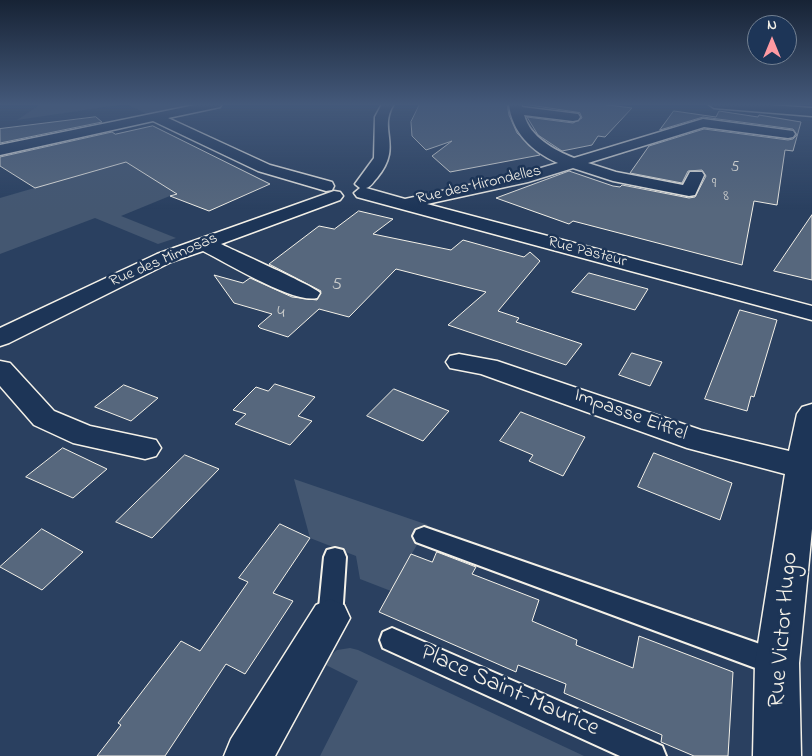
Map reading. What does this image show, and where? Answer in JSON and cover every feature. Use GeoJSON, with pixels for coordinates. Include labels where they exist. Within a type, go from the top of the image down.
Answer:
{"type":"FeatureCollection","features":[{"type":"Feature","properties":{"kind":"street"},"geometry":{"type":"LineString","coordinates":[[0,150],[52,139]]}},
{"type":"Feature","properties":{"kind":"street","name":"Rue Pasteur"},"geometry":{"type":"LineString","coordinates":[[201,139],[264,168],[346,187],[402,204],[812,313]]}},
{"type":"Feature","properties":{"kind":"street"},"geometry":{"type":"LineString","coordinates":[[346,187],[373,173],[382,158],[382,139]]}},
{"type":"Feature","properties":{"kind":"street"},"geometry":{"type":"LineString","coordinates":[[531,139],[537,145],[572,162],[621,177],[689,190],[696,176]]}},
{"type":"Feature","properties":{"kind":"street","name":"Rue des Hirondelles"},"geometry":{"type":"LineString","coordinates":[[402,204],[528,177],[648,139]]}},
{"type":"Feature","properties":{"kind":"street","name":"Rue des Mimosas"},"geometry":{"type":"LineString","coordinates":[[0,338],[164,258],[346,187]]}},
{"type":"Feature","properties":{"kind":"street"},"geometry":{"type":"LineString","coordinates":[[204,243],[281,282],[309,293]]}},
{"type":"Feature","properties":{"kind":"street","name":"Impasse Eiffel"},"geometry":{"type":"LineString","coordinates":[[459,362],[496,370],[698,440],[807,468]]}},
{"type":"Feature","properties":{"kind":"street"},"geometry":{"type":"LineString","coordinates":[[0,369],[44,418],[84,435],[145,448]]}},
{"type":"Feature","properties":{"kind":"street","name":"Rue Victor Hugo"},"geometry":{"type":"LineString","coordinates":[[777,756],[777,663],[807,468],[812,414]]}},
{"type":"Feature","properties":{"kind":"street"},"geometry":{"type":"LineString","coordinates":[[248,756],[330,618]]}},
{"type":"Feature","properties":{"kind":"lane"},"geometry":{"type":"LineString","coordinates":[[424,536],[777,663]]}},
{"type":"Feature","properties":{"kind":"lane"},"geometry":{"type":"LineString","coordinates":[[330,618],[335,556]]}},
{"type":"Feature","properties":{"kind":"lane","name":"Place Saint-Maurice"},"geometry":{"type":"LineString","coordinates":[[392,640],[652,756]]}},
{"type":"Feature","properties":{"kind":"shaded area"},"geometry":{"type":"Polygon","coordinates":[[[110,152],[177,193],[121,216],[176,238],[158,244],[95,218],[0,254],[0,198],[103,168],[110,152]]]}},
{"type":"Feature","properties":{"kind":"shaded area"},"geometry":{"type":"Polygon","coordinates":[[[294,479],[428,525],[391,591],[360,579],[356,556],[310,538],[294,479]]]}},
{"type":"Feature","properties":{"kind":"shaded area"},"geometry":{"type":"Polygon","coordinates":[[[350,648],[358,650],[584,756],[320,756],[358,681],[322,663],[337,650],[350,648]]]}},
{"type":"Feature","properties":{"kind":"building"},"geometry":{"type":"Polygon","coordinates":[[[0,139],[18,139],[0,143],[0,139]]]}},
{"type":"Feature","properties":{"kind":"building"},"geometry":{"type":"Polygon","coordinates":[[[79,139],[180,139],[270,184],[209,211],[170,196],[177,194],[126,162],[35,188],[0,166],[0,157],[79,139]]]}},
{"type":"Feature","properties":{"kind":"building"},"geometry":{"type":"Polygon","coordinates":[[[415,139],[524,139],[540,155],[450,172],[432,156],[452,141],[426,150],[415,139]]]}},
{"type":"Feature","properties":{"kind":"building"},"geometry":{"type":"Polygon","coordinates":[[[544,139],[596,139],[592,145],[562,151],[544,139]]]}},
{"type":"Feature","properties":{"kind":"building"},"geometry":{"type":"Polygon","coordinates":[[[671,139],[796,139],[793,151],[785,150],[777,205],[754,201],[742,265],[573,221],[569,224],[496,198],[569,171],[613,186],[620,187],[622,185],[689,198],[695,197],[706,176],[702,170],[688,171],[682,183],[630,173],[649,146],[671,139]]]}},
{"type":"Feature","properties":{"kind":"building"},"geometry":{"type":"Polygon","coordinates":[[[359,211],[393,219],[373,234],[451,250],[463,240],[524,257],[530,252],[540,261],[498,311],[519,318],[516,322],[582,344],[566,365],[448,325],[486,292],[396,269],[349,317],[319,309],[288,337],[260,328],[258,326],[272,314],[234,303],[214,275],[243,283],[250,278],[292,297],[317,300],[321,291],[269,264],[319,226],[334,229],[359,211]]]}},
{"type":"Feature","properties":{"kind":"building"},"geometry":{"type":"Polygon","coordinates":[[[812,215],[812,280],[774,271],[812,215]]]}},
{"type":"Feature","properties":{"kind":"building"},"geometry":{"type":"Polygon","coordinates":[[[589,273],[648,289],[635,310],[572,292],[589,273]]]}},
{"type":"Feature","properties":{"kind":"building"},"geometry":{"type":"Polygon","coordinates":[[[740,310],[777,320],[754,397],[751,396],[747,411],[705,399],[740,310]]]}},
{"type":"Feature","properties":{"kind":"building"},"geometry":{"type":"Polygon","coordinates":[[[632,353],[662,362],[650,386],[619,375],[632,353]]]}},
{"type":"Feature","properties":{"kind":"building"},"geometry":{"type":"Polygon","coordinates":[[[275,384],[315,397],[298,416],[312,421],[290,445],[235,424],[246,414],[233,410],[256,387],[268,391],[275,384]]]}},
{"type":"Feature","properties":{"kind":"building"},"geometry":{"type":"Polygon","coordinates":[[[124,385],[158,398],[131,421],[95,407],[124,385]]]}},
{"type":"Feature","properties":{"kind":"building"},"geometry":{"type":"Polygon","coordinates":[[[394,389],[449,411],[423,441],[367,416],[394,389]]]}},
{"type":"Feature","properties":{"kind":"building"},"geometry":{"type":"Polygon","coordinates":[[[521,412],[585,437],[563,476],[529,461],[533,455],[500,441],[521,412]]]}},
{"type":"Feature","properties":{"kind":"building"},"geometry":{"type":"Polygon","coordinates":[[[63,448],[107,469],[73,498],[26,477],[63,448]]]}},
{"type":"Feature","properties":{"kind":"building"},"geometry":{"type":"Polygon","coordinates":[[[654,453],[732,483],[720,520],[638,487],[654,453]]]}},
{"type":"Feature","properties":{"kind":"building"},"geometry":{"type":"Polygon","coordinates":[[[185,455],[219,469],[152,538],[116,522],[185,455]]]}},
{"type":"Feature","properties":{"kind":"building"},"geometry":{"type":"Polygon","coordinates":[[[280,524],[310,538],[273,593],[293,601],[245,674],[226,664],[165,756],[97,756],[121,725],[118,723],[181,641],[200,651],[248,582],[239,578],[280,524]]]}},
{"type":"Feature","properties":{"kind":"building"},"geometry":{"type":"Polygon","coordinates":[[[42,529],[83,552],[42,590],[0,567],[42,529]]]}},
{"type":"Feature","properties":{"kind":"building"},"geometry":{"type":"Polygon","coordinates":[[[437,552],[476,567],[472,574],[539,600],[532,621],[577,640],[576,645],[633,668],[639,636],[733,672],[728,756],[694,756],[661,742],[662,735],[564,693],[566,684],[518,665],[516,672],[379,612],[411,554],[432,562],[437,552]]]}}]}
